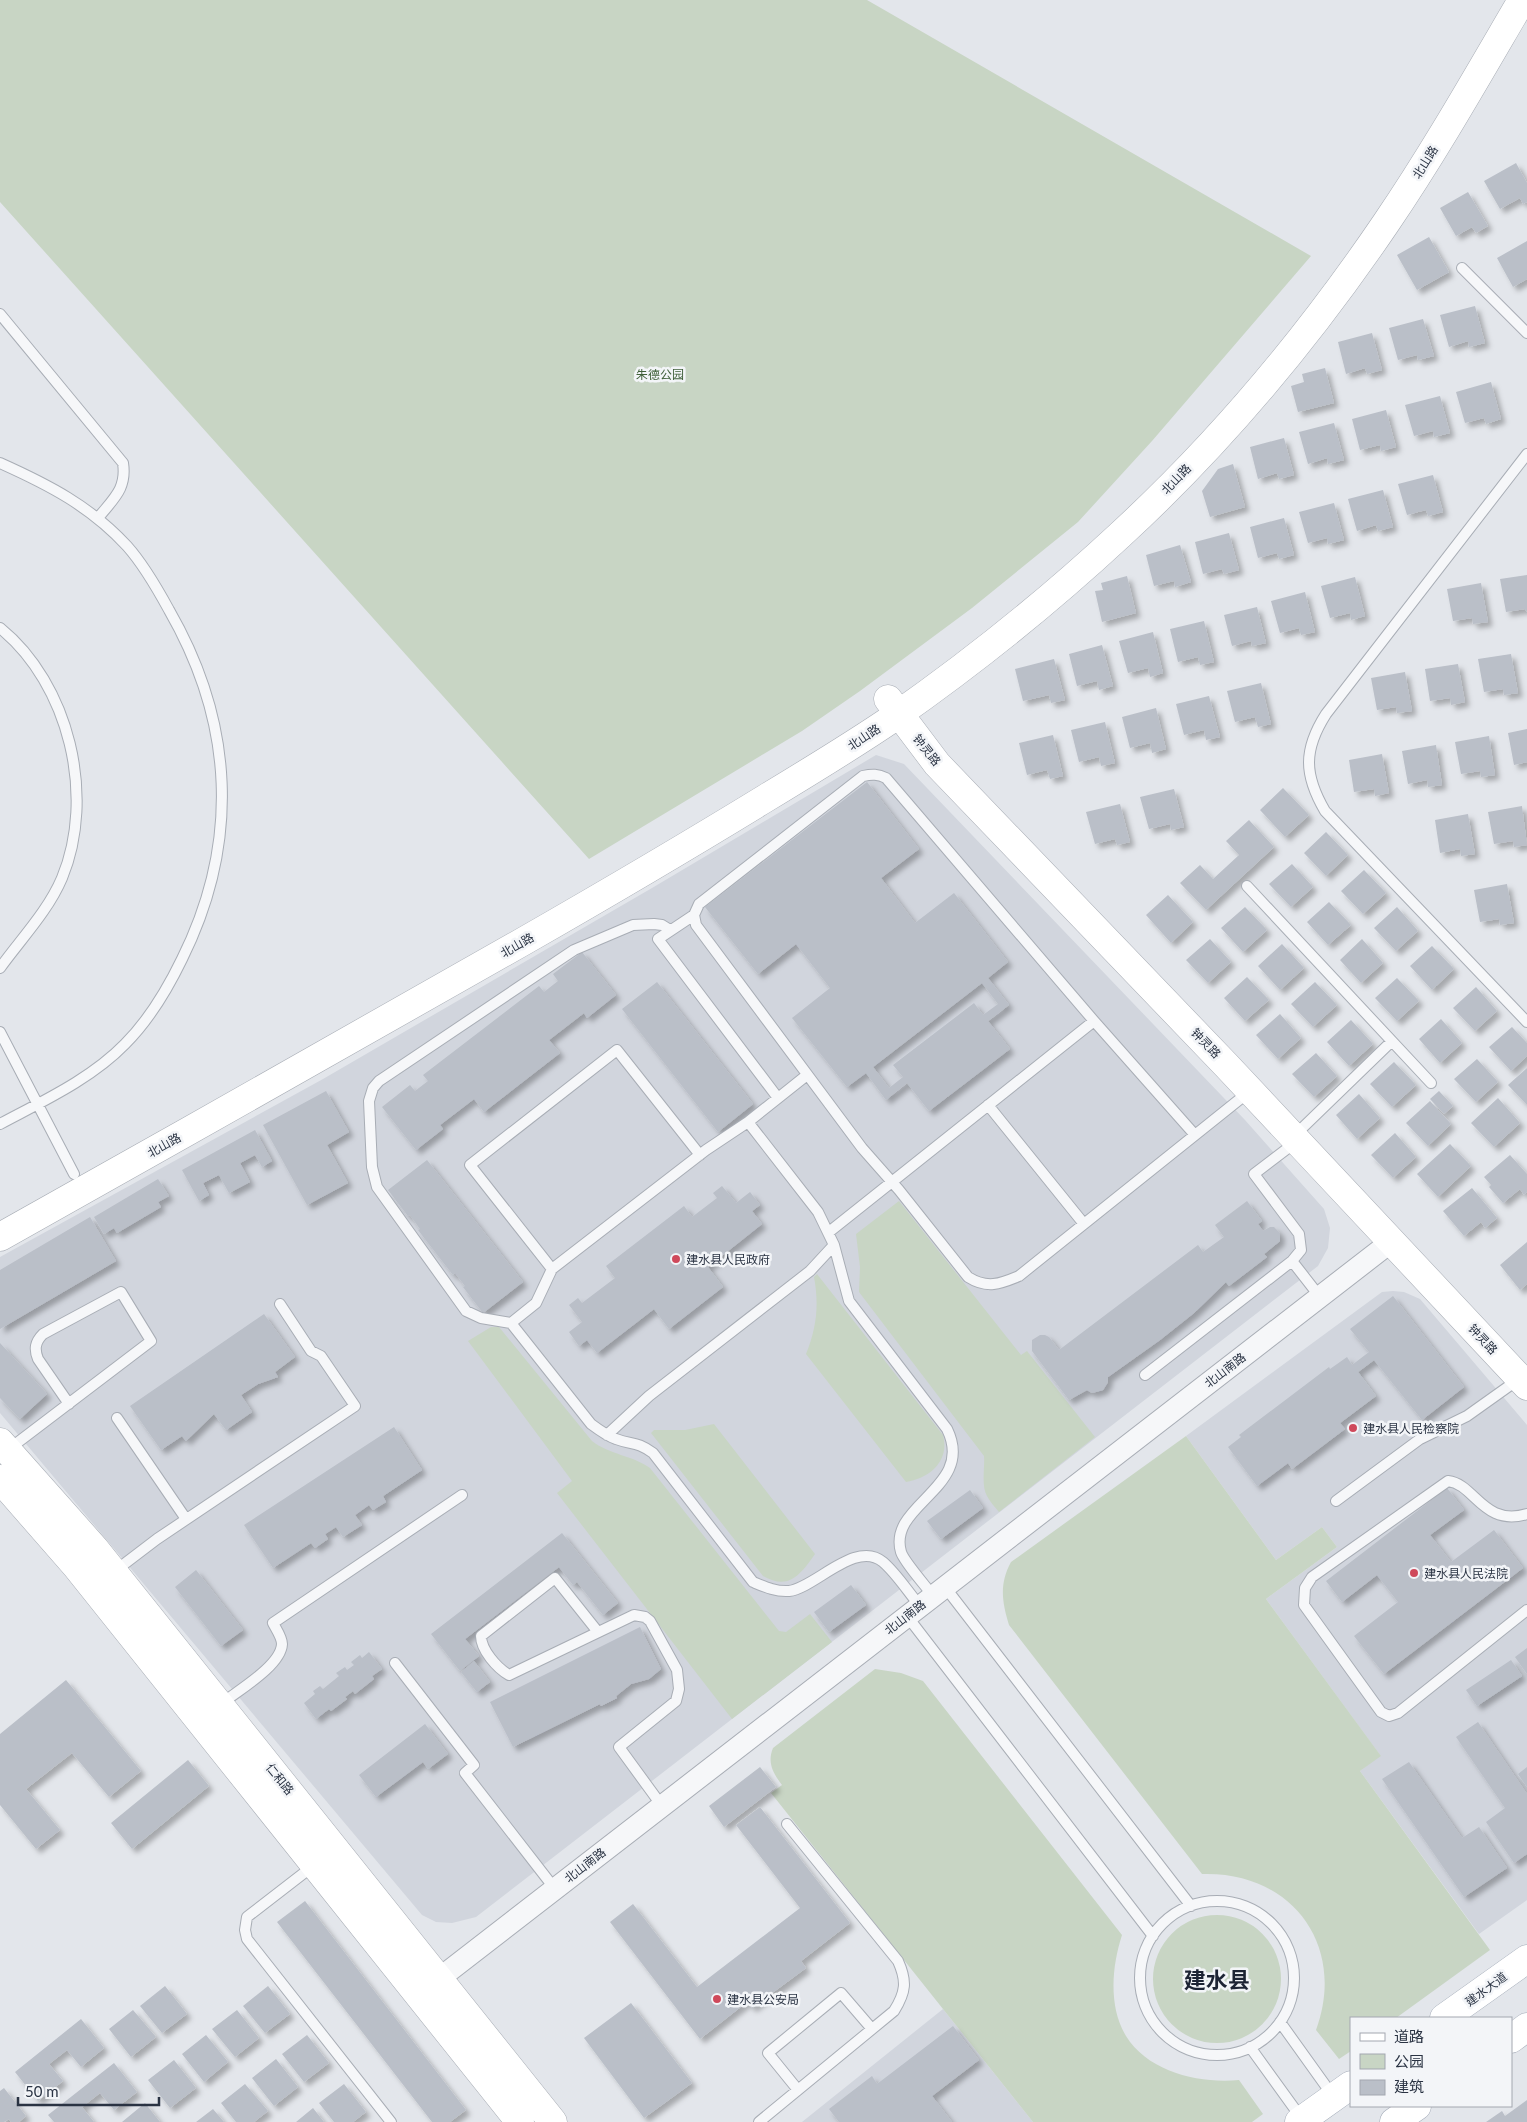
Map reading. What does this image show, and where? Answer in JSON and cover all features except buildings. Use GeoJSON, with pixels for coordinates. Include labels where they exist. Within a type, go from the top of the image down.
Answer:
{"type":"FeatureCollection","features":[{"type":"Feature","properties":{"kind":"street","name":"北山路"},"geometry":{"type":"LineString","coordinates":[[0,1237],[666,860],[842,752],[1109,521],[1172,457],[1232,391],[1322,280],[1372,211],[1433,116],[1511,14]]}},
{"type":"Feature","properties":{"kind":"street","name":"北山路"},"geometry":{"type":"LineString","coordinates":[[0,1216],[657,844],[832,736],[893,706]]}},
{"type":"Feature","properties":{"kind":"street","name":"钟灵路"},"geometry":{"type":"LineString","coordinates":[[893,706],[937,764],[1250,1090],[1524,1382]]}},
{"type":"Feature","properties":{"kind":"street","name":"北山南路"},"geometry":{"type":"LineString","coordinates":[[429,1986],[1392,1241]]}},
{"type":"Feature","properties":{"kind":"street","name":"仁和路"},"geometry":{"type":"LineString","coordinates":[[4,1446],[114,1572],[220,1704],[429,1986],[520,2122]]}},
{"type":"Feature","properties":{"kind":"street","name":"仁和路"},"geometry":{"type":"LineString","coordinates":[[0,1479],[76,1566],[315,1864],[553,2122]]}},
{"type":"Feature","properties":{"kind":"street","name":"建水大道"},"geometry":{"type":"LineString","coordinates":[[1445,2017],[1527,1959]]}},
{"type":"Feature","properties":{"kind":"street"},"geometry":{"type":"LineString","coordinates":[[1512,2038],[1527,2027]]}},
{"type":"Feature","properties":{"kind":"street"},"geometry":{"type":"LineString","coordinates":[[1301,2121],[1342,2091]]}},
{"type":"Feature","properties":{"kind":"street"},"geometry":{"type":"LineString","coordinates":[[1394,2122],[1416,2107]]}},
{"type":"Feature","properties":{"kind":"lane"},"geometry":{"type":"LineString","coordinates":[[1462,268],[1527,333]]}},
{"type":"Feature","properties":{"kind":"lane"},"geometry":{"type":"LineString","coordinates":[[0,314],[123,464],[125,477],[122,488],[98,518]]}},
{"type":"Feature","properties":{"kind":"lane"},"geometry":{"type":"LineString","coordinates":[[1527,454],[1326,714],[1314,736],[1308,760],[1312,785],[1326,811],[1527,1022]]}},
{"type":"Feature","properties":{"kind":"lane"},"geometry":{"type":"LineString","coordinates":[[0,463],[50,486],[75,501],[98,518],[127,546],[140,562],[179,626],[193,658],[214,723],[220,752],[222,796],[216,863],[204,908],[171,980],[151,1014],[125,1044],[94,1070],[0,1124]]}},
{"type":"Feature","properties":{"kind":"lane"},"geometry":{"type":"LineString","coordinates":[[0,628],[11,637],[33,663],[60,715],[72,753],[77,791],[74,835],[62,878],[42,914],[0,968]]}},
{"type":"Feature","properties":{"kind":"lane"},"geometry":{"type":"LineString","coordinates":[[778,1098],[658,939],[694,915],[699,904],[863,776],[874,774],[886,778],[1094,1021],[1195,1135]]}},
{"type":"Feature","properties":{"kind":"lane"},"geometry":{"type":"LineString","coordinates":[[1247,886],[1431,1083]]}},
{"type":"Feature","properties":{"kind":"lane"},"geometry":{"type":"LineString","coordinates":[[694,915],[696,925],[862,1148],[892,1182],[968,1277],[984,1285],[999,1284],[1019,1276],[1250,1090]]}},
{"type":"Feature","properties":{"kind":"lane"},"geometry":{"type":"LineString","coordinates":[[670,930],[662,925],[633,925],[574,950],[379,1081],[373,1088],[369,1101],[372,1167],[377,1187],[382,1197],[466,1311],[481,1318],[511,1323],[591,1424],[607,1436],[643,1445],[653,1453],[753,1582],[770,1589],[792,1591],[852,1559],[866,1556],[883,1561],[926,1601],[1192,1906]]}},
{"type":"Feature","properties":{"kind":"lane"},"geometry":{"type":"LineString","coordinates":[[829,1232],[1094,1021]]}},
{"type":"Feature","properties":{"kind":"lane"},"geometry":{"type":"LineString","coordinates":[[0,1032],[74,1174]]}},
{"type":"Feature","properties":{"kind":"lane"},"geometry":{"type":"LineString","coordinates":[[1145,1375],[1292,1262],[1301,1250],[1299,1234],[1254,1174],[1296,1139],[1391,1042]]}},
{"type":"Feature","properties":{"kind":"lane"},"geometry":{"type":"LineString","coordinates":[[552,1269],[470,1165],[478,1158],[617,1050],[700,1154]]}},
{"type":"Feature","properties":{"kind":"lane"},"geometry":{"type":"LineString","coordinates":[[511,1323],[536,1304],[552,1269],[700,1154],[748,1122],[807,1075]]}},
{"type":"Feature","properties":{"kind":"lane"},"geometry":{"type":"LineString","coordinates":[[988,1105],[1084,1224]]}},
{"type":"Feature","properties":{"kind":"lane"},"geometry":{"type":"LineString","coordinates":[[748,1122],[818,1212],[834,1244],[849,1301],[947,1429],[952,1440],[952,1461],[946,1476],[906,1521],[900,1538],[901,1553],[926,1601],[1153,1936]]}},
{"type":"Feature","properties":{"kind":"lane"},"geometry":{"type":"LineString","coordinates":[[607,1436],[649,1396],[810,1271],[834,1244]]}},
{"type":"Feature","properties":{"kind":"lane"},"geometry":{"type":"LineString","coordinates":[[1292,1262],[1320,1297]]}},
{"type":"Feature","properties":{"kind":"lane"},"geometry":{"type":"LineString","coordinates":[[4,1446],[69,1404],[151,1341],[121,1292],[43,1334],[38,1339],[36,1352],[38,1359],[69,1404]]}},
{"type":"Feature","properties":{"kind":"lane"},"geometry":{"type":"LineString","coordinates":[[114,1572],[186,1519],[355,1406],[321,1356],[311,1352],[280,1304]]}},
{"type":"Feature","properties":{"kind":"lane"},"geometry":{"type":"LineString","coordinates":[[1336,1501],[1420,1439],[1467,1416],[1524,1382]]}},
{"type":"Feature","properties":{"kind":"lane"},"geometry":{"type":"LineString","coordinates":[[118,1418],[186,1519]]}},
{"type":"Feature","properties":{"kind":"lane"},"geometry":{"type":"LineString","coordinates":[[1527,1514],[1520,1516],[1492,1511],[1483,1507],[1456,1482],[1448,1481],[1312,1577],[1305,1588],[1304,1604],[1381,1712],[1389,1716],[1398,1713],[1527,1610]]}},
{"type":"Feature","properties":{"kind":"lane"},"geometry":{"type":"LineString","coordinates":[[220,1704],[273,1664],[280,1653],[281,1639],[273,1623],[462,1495]]}},
{"type":"Feature","properties":{"kind":"lane"},"geometry":{"type":"LineString","coordinates":[[598,1632],[555,1578],[481,1636],[481,1642],[500,1670],[510,1675],[598,1632],[634,1614],[645,1617],[650,1621],[677,1670],[679,1690],[676,1701],[619,1748],[662,1806]]}},
{"type":"Feature","properties":{"kind":"lane"},"geometry":{"type":"LineString","coordinates":[[395,1664],[474,1765],[465,1773],[554,1889]]}},
{"type":"Feature","properties":{"kind":"lane"},"geometry":{"type":"LineString","coordinates":[[759,2122],[894,2010],[900,2002],[904,1991],[904,1975],[898,1961],[787,1824]]}},
{"type":"Feature","properties":{"kind":"lane"},"geometry":{"type":"LineString","coordinates":[[315,1864],[247,1917],[245,1930],[247,1939],[391,2122]]}},
{"type":"Feature","properties":{"kind":"lane"},"geometry":{"type":"LineString","coordinates":[[1218,1902],[1247,1907],[1265,1918],[1280,1934],[1292,1960],[1294,1974],[1293,1990],[1289,2005],[1280,2022],[1272,2031],[1250,2047],[1232,2053],[1216,2055],[1200,2053],[1172,2041],[1160,2030],[1147,2011],[1140,1989],[1142,1960],[1153,1936],[1164,1922],[1176,1913],[1192,1906],[1218,1902]]}},
{"type":"Feature","properties":{"kind":"lane"},"geometry":{"type":"LineString","coordinates":[[798,2090],[768,2053],[841,1993],[872,2029]]}},
{"type":"Feature","properties":{"kind":"lane"},"geometry":{"type":"LineString","coordinates":[[1280,2022],[1342,2091]]}},
{"type":"Feature","properties":{"kind":"lane"},"geometry":{"type":"LineString","coordinates":[[1250,2047],[1301,2121]]}},
{"type":"Feature","properties":{"kind":"shaded area"},"geometry":{"type":"Polygon","coordinates":[[[876,755],[904,764],[1245,1120],[1324,1209],[1330,1228],[1328,1248],[1318,1266],[476,1917],[452,1923],[436,1922],[422,1915],[0,1413],[0,1257],[323,1079],[652,888],[876,755]]]}},
{"type":"Feature","properties":{"kind":"shaded area"},"geometry":{"type":"Polygon","coordinates":[[[1382,1292],[1404,1292],[1420,1299],[1527,1425],[1527,1900],[1479,1934],[1360,1771],[1380,1755],[1266,1599],[1337,1547],[1322,1527],[1276,1560],[1186,1436],[1382,1292]]]}},
{"type":"Feature","properties":{"kind":"shaded area"},"geometry":{"type":"Polygon","coordinates":[[[943,2009],[1033,2122],[802,2122],[943,2009]]]}},
{"type":"Feature","properties":{"kind":"green space","name":"朱德公园"},"geometry":{"type":"Polygon","coordinates":[[[0,0],[867,0],[1311,256],[1152,441],[1078,522],[972,608],[860,691],[802,731],[589,859],[0,202],[0,0]]]}},
{"type":"Feature","properties":{"kind":"green space"},"geometry":{"type":"Polygon","coordinates":[[[899,1201],[1021,1355],[1027,1351],[1095,1437],[999,1512],[985,1492],[984,1456],[859,1292],[860,1267],[856,1234],[899,1201]]]}},
{"type":"Feature","properties":{"kind":"green space"},"geometry":{"type":"Polygon","coordinates":[[[817,1274],[943,1435],[944,1453],[941,1460],[936,1467],[923,1477],[906,1482],[806,1354],[813,1334],[816,1316],[814,1277],[817,1274]]]}},
{"type":"Feature","properties":{"kind":"green space"},"geometry":{"type":"Polygon","coordinates":[[[491,1327],[499,1327],[592,1441],[599,1446],[636,1460],[650,1468],[779,1631],[786,1632],[810,1614],[832,1642],[732,1719],[557,1493],[572,1481],[468,1341],[491,1327]]]}},
{"type":"Feature","properties":{"kind":"green space"},"geometry":{"type":"Polygon","coordinates":[[[714,1424],[815,1554],[805,1568],[794,1578],[780,1582],[763,1576],[651,1433],[654,1430],[685,1430],[714,1424]]]}},
{"type":"Feature","properties":{"kind":"green space"},"geometry":{"type":"Polygon","coordinates":[[[1186,1436],[1276,1560],[1322,1527],[1337,1547],[1266,1599],[1381,1756],[1360,1771],[1490,1950],[1397,2017],[1350,2017],[1350,2052],[1339,2059],[1316,2030],[1324,1999],[1324,1970],[1317,1943],[1304,1919],[1286,1900],[1262,1885],[1234,1876],[1202,1874],[1009,1625],[1003,1601],[1003,1586],[1011,1562],[1186,1436]]]}},
{"type":"Feature","properties":{"kind":"green space"},"geometry":{"type":"Polygon","coordinates":[[[875,1669],[901,1673],[923,1681],[1122,1935],[1114,1973],[1114,1999],[1120,2024],[1126,2036],[1136,2048],[1147,2059],[1176,2073],[1208,2080],[1239,2080],[1263,2114],[1252,2122],[1033,2122],[771,1793],[782,1785],[772,1768],[771,1753],[773,1748],[875,1669]]]}},
{"type":"Feature","properties":{"kind":"green space"},"geometry":{"type":"Polygon","coordinates":[[[1217,1915],[1241,1920],[1262,1934],[1276,1955],[1281,1979],[1276,2003],[1262,2024],[1241,2038],[1217,2043],[1193,2038],[1172,2024],[1158,2003],[1153,1979],[1158,1955],[1172,1934],[1193,1920],[1217,1915]]]}},
{"type":"Feature","properties":{"kind":"place","name":"建水县人民政府"},"geometry":{"type":"Point","coordinates":[676,1259]}},
{"type":"Feature","properties":{"kind":"place","name":"建水县人民检察院"},"geometry":{"type":"Point","coordinates":[1353,1428]}},
{"type":"Feature","properties":{"kind":"place","name":"建水县人民法院"},"geometry":{"type":"Point","coordinates":[1414,1573]}},
{"type":"Feature","properties":{"kind":"place","name":"建水县公安局"},"geometry":{"type":"Point","coordinates":[717,1999]}},
{"type":"Feature","properties":{"kind":"district","name":"建水县"},"geometry":{"type":"Point","coordinates":[1217,1979]}}]}
